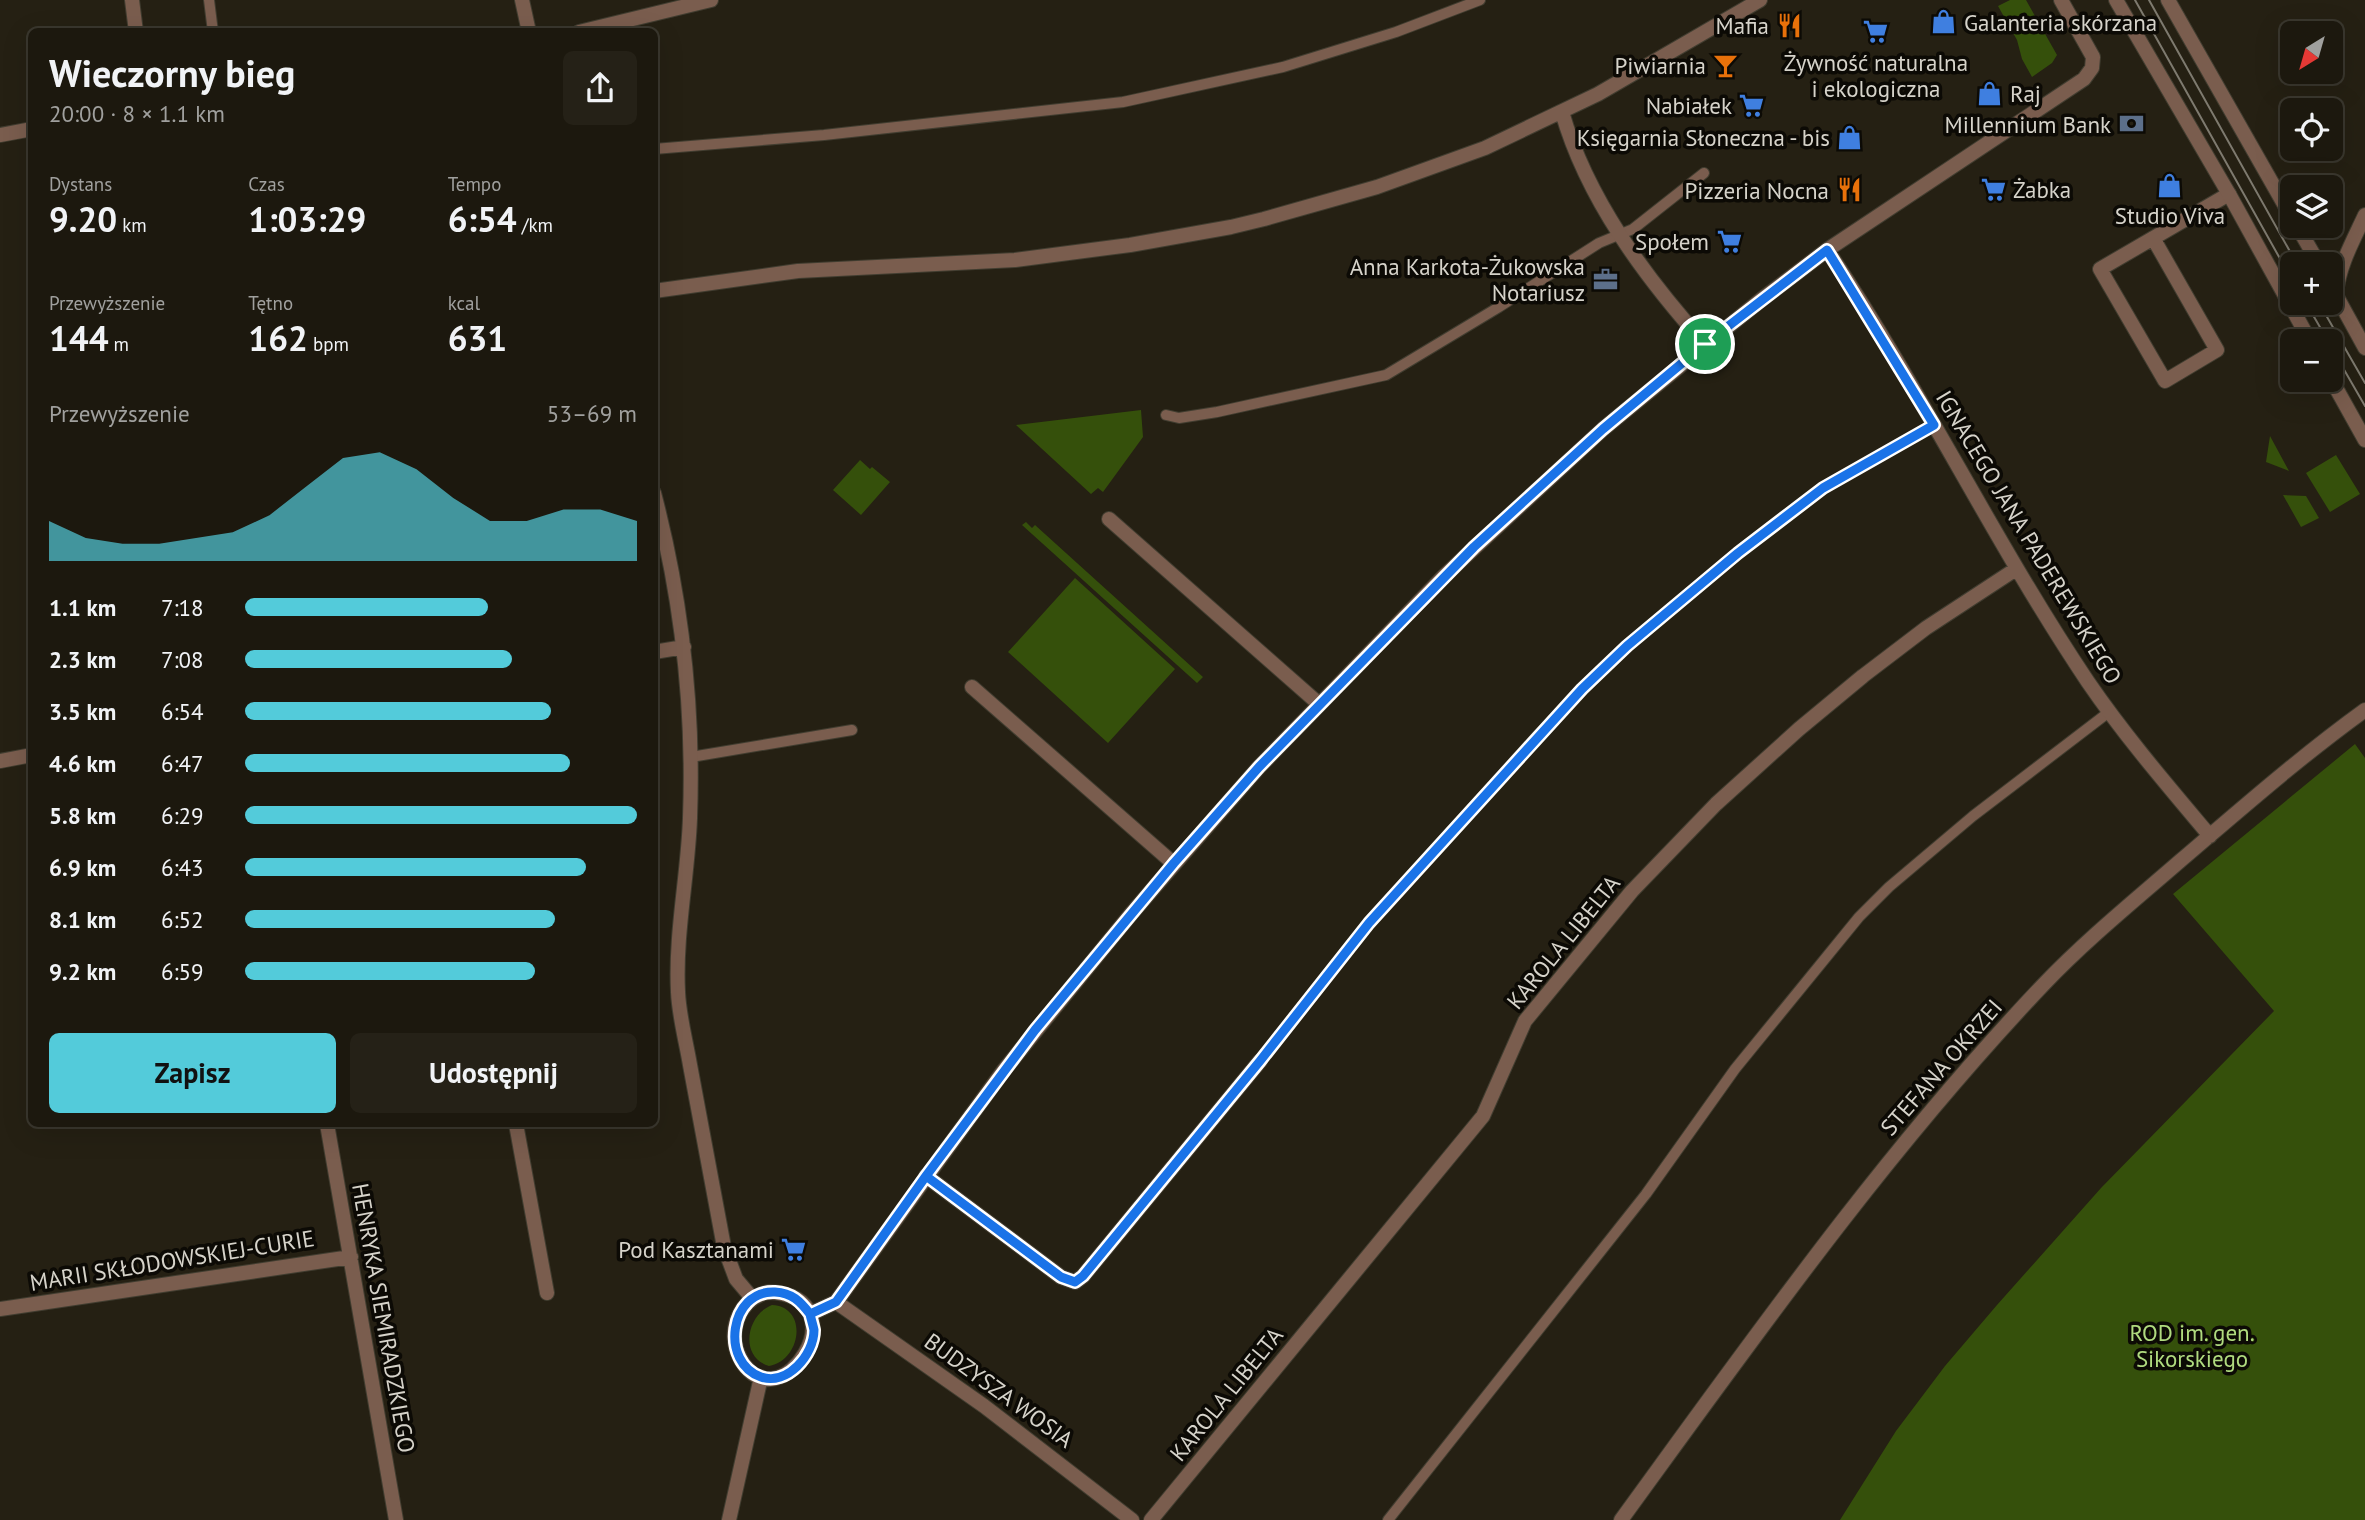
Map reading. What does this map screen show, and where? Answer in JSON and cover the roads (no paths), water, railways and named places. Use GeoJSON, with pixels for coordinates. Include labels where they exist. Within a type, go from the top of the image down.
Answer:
{"type":"FeatureCollection","features":[{"type":"Feature","properties":{"kind":"street"},"geometry":{"type":"LineString","coordinates":[[132,0],[136,28]]}},
{"type":"Feature","properties":{"kind":"street"},"geometry":{"type":"LineString","coordinates":[[523,0],[528,28]]}},
{"type":"Feature","properties":{"kind":"street"},"geometry":{"type":"LineString","coordinates":[[596,28],[711,0]]}},
{"type":"Feature","properties":{"kind":"street"},"geometry":{"type":"LineString","coordinates":[[658,290],[799,271],[1015,260],[1231,228],[1409,177],[1485,148],[1562,112],[1631,75],[1760,0]]}},
{"type":"Feature","properties":{"kind":"street"},"geometry":{"type":"LineString","coordinates":[[810,1314],[836,1302],[1035,1030],[1174,863],[1259,767],[1474,547],[1603,429],[1705,344],[1827,250],[2084,79],[2092,68],[2093,57],[2061,0]]}},
{"type":"Feature","properties":{"kind":"street"},"geometry":{"type":"LineString","coordinates":[[2116,0],[2229,194],[2303,329]]}},
{"type":"Feature","properties":{"kind":"street"},"geometry":{"type":"LineString","coordinates":[[2168,0],[2280,197]]}},
{"type":"Feature","properties":{"kind":"street"},"geometry":{"type":"LineString","coordinates":[[1562,112],[1569,138],[1620,234],[1658,287],[1705,344]]}},
{"type":"Feature","properties":{"kind":"street"},"geometry":{"type":"LineString","coordinates":[[0,135],[28,131]]}},
{"type":"Feature","properties":{"kind":"street"},"geometry":{"type":"LineString","coordinates":[[2153,238],[2217,350],[2165,381],[2100,269],[2153,238],[2229,194]]}},
{"type":"Feature","properties":{"kind":"street"},"geometry":{"type":"LineString","coordinates":[[2343,262],[2365,215]]}},
{"type":"Feature","properties":{"kind":"street","name":"IGNACEGO JANA PADEREWSKIEGO"},"geometry":{"type":"LineString","coordinates":[[1827,250],[1934,425],[2016,569],[2109,712],[2210,836]]}},
{"type":"Feature","properties":{"kind":"street"},"geometry":{"type":"LineString","coordinates":[[2343,308],[2365,348]]}},
{"type":"Feature","properties":{"kind":"street"},"geometry":{"type":"LineString","coordinates":[[2338,392],[2365,440]]}},
{"type":"Feature","properties":{"kind":"street"},"geometry":{"type":"LineString","coordinates":[[658,509],[684,647],[691,757],[687,870],[677,968],[678,996],[724,1247],[736,1279],[752,1298]]}},
{"type":"Feature","properties":{"kind":"street"},"geometry":{"type":"LineString","coordinates":[[1109,519],[1319,704]]}},
{"type":"Feature","properties":{"kind":"street","name":"KAROLA LIBELTA"},"geometry":{"type":"LineString","coordinates":[[1151,1520],[1483,1116],[1525,1021],[1641,882],[1735,785],[1827,705],[1934,623],[2016,569]]}},
{"type":"Feature","properties":{"kind":"street"},"geometry":{"type":"LineString","coordinates":[[658,651],[684,647]]}},
{"type":"Feature","properties":{"kind":"street"},"geometry":{"type":"LineString","coordinates":[[972,687],[1174,863]]}},
{"type":"Feature","properties":{"kind":"street","name":"STEFANA OKRZEI"},"geometry":{"type":"LineString","coordinates":[[1621,1520],[1836,1227],[1991,1042],[2066,962],[2307,754],[2365,710]]}},
{"type":"Feature","properties":{"kind":"street"},"geometry":{"type":"LineString","coordinates":[[0,761],[28,756]]}},
{"type":"Feature","properties":{"kind":"street"},"geometry":{"type":"LineString","coordinates":[[926,1176],[1061,1277],[1075,1282],[1083,1276],[1260,1061]]}},
{"type":"Feature","properties":{"kind":"street","name":"HENRYKA SIEMIRADZKIEGO"},"geometry":{"type":"LineString","coordinates":[[328,1127],[396,1520]]}},
{"type":"Feature","properties":{"kind":"street"},"geometry":{"type":"LineString","coordinates":[[517,1127],[547,1293]]}},
{"type":"Feature","properties":{"kind":"street","name":"MARII SKŁODOWSKIEJ-CURIE"},"geometry":{"type":"LineString","coordinates":[[0,1309],[351,1256]]}},
{"type":"Feature","properties":{"kind":"street"},"geometry":{"type":"LineString","coordinates":[[769,1292],[790,1295],[810,1314],[814,1330],[810,1346],[788,1374],[774,1379],[761,1377],[751,1372],[744,1364],[735,1344],[735,1327],[738,1314],[752,1298],[769,1292]]}},
{"type":"Feature","properties":{"kind":"street","name":"BUDZYSZA WOSIA"},"geometry":{"type":"LineString","coordinates":[[836,1302],[994,1413],[1132,1520]]}},
{"type":"Feature","properties":{"kind":"street"},"geometry":{"type":"LineString","coordinates":[[729,1520],[761,1377]]}},
{"type":"Feature","properties":{"kind":"lane"},"geometry":{"type":"LineString","coordinates":[[209,0],[213,28]]}},
{"type":"Feature","properties":{"kind":"lane"},"geometry":{"type":"LineString","coordinates":[[658,149],[824,135],[1123,103],[1283,67],[1396,32],[1480,0]]}},
{"type":"Feature","properties":{"kind":"lane"},"geometry":{"type":"LineString","coordinates":[[1166,415],[1179,418],[1217,412],[1386,375],[1599,243],[1633,229],[1704,173]]}},
{"type":"Feature","properties":{"kind":"lane"},"geometry":{"type":"LineString","coordinates":[[1260,1061],[1369,923],[1539,734],[1627,646],[1738,553],[1823,488],[1934,425]]}},
{"type":"Feature","properties":{"kind":"lane"},"geometry":{"type":"LineString","coordinates":[[1388,1520],[1646,1194],[1742,1060],[1859,917],[1889,887],[1973,816],[2109,712]]}},
{"type":"Feature","properties":{"kind":"lane"},"geometry":{"type":"LineString","coordinates":[[691,757],[852,730]]}},
{"type":"Feature","properties":{"kind":"tram line"},"geometry":{"type":"LineString","coordinates":[[2135,0],[2280,259]]}},
{"type":"Feature","properties":{"kind":"tram line"},"geometry":{"type":"LineString","coordinates":[[2149,0],[2290,252]]}},
{"type":"Feature","properties":{"kind":"tram line"},"geometry":{"type":"LineString","coordinates":[[2313,315],[2321,329]]}},
{"type":"Feature","properties":{"kind":"tram line"},"geometry":{"type":"LineString","coordinates":[[2326,315],[2365,383]]}},
{"type":"Feature","properties":{"kind":"tram line"},"geometry":{"type":"LineString","coordinates":[[2343,368],[2365,406]]}},
{"type":"Feature","properties":{"kind":"place","name":"Galanteria skórzana"},"geometry":{"type":"Point","coordinates":[1944,22]}},
{"type":"Feature","properties":{"kind":"place","name":"Mafia"},"geometry":{"type":"Point","coordinates":[1789,25]}},
{"type":"Feature","properties":{"kind":"place","name":"Żywność naturalna i ekologiczna"},"geometry":{"type":"Point","coordinates":[1876,32]}},
{"type":"Feature","properties":{"kind":"place","name":"Piwiarnia"},"geometry":{"type":"Point","coordinates":[1726,65]}},
{"type":"Feature","properties":{"kind":"place","name":"Raj"},"geometry":{"type":"Point","coordinates":[1990,93]}},
{"type":"Feature","properties":{"kind":"place","name":"Nabiałek"},"geometry":{"type":"Point","coordinates":[1752,105]}},
{"type":"Feature","properties":{"kind":"place","name":"Millennium Bank"},"geometry":{"type":"Point","coordinates":[2131,124]}},
{"type":"Feature","properties":{"kind":"place","name":"Księgarnia Słoneczna - bis"},"geometry":{"type":"Point","coordinates":[1850,137]}},
{"type":"Feature","properties":{"kind":"place","name":"Studio Viva"},"geometry":{"type":"Point","coordinates":[2170,185]}},
{"type":"Feature","properties":{"kind":"place","name":"Żabka"},"geometry":{"type":"Point","coordinates":[1993,189]}},
{"type":"Feature","properties":{"kind":"place","name":"Pizzeria Nocna"},"geometry":{"type":"Point","coordinates":[1849,190]}},
{"type":"Feature","properties":{"kind":"place","name":"Społem"},"geometry":{"type":"Point","coordinates":[1729,241]}},
{"type":"Feature","properties":{"kind":"place","name":"Anna Karkota-Żukowska Notariusz"},"geometry":{"type":"Point","coordinates":[1605,279]}},
{"type":"Feature","properties":{"kind":"place","name":"Pod Kasztanami"},"geometry":{"type":"Point","coordinates":[794,1249]}},
{"type":"Feature","properties":{"kind":"park label","name":"ROD im. gen. Sikorskiego"},"geometry":{"type":"Point","coordinates":[2192,1345]}}]}
